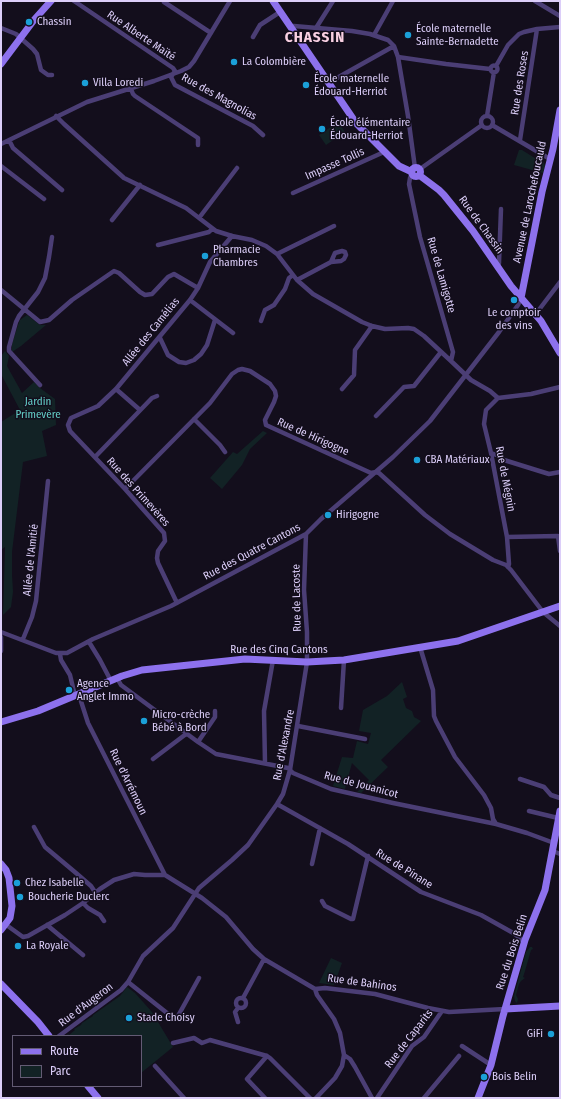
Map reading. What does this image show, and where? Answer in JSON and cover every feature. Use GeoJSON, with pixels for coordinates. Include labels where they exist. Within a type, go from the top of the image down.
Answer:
{"type":"FeatureCollection","features":[{"type":"Feature","properties":{"kind":"street"},"geometry":{"type":"LineString","coordinates":[[1,64],[20,38],[51,1]]}},
{"type":"Feature","properties":{"kind":"street","name":"Rue Alberte Maïté"},"geometry":{"type":"LineString","coordinates":[[74,1],[173,68],[175,71],[174,74]]}},
{"type":"Feature","properties":{"kind":"street"},"geometry":{"type":"LineString","coordinates":[[1,144],[87,102],[131,89],[174,74],[189,67],[230,1]]}},
{"type":"Feature","properties":{"kind":"street","name":"Rue de Chassin"},"geometry":{"type":"LineString","coordinates":[[273,1],[356,123],[399,166],[415,172],[444,195],[473,231],[521,298],[552,337],[560,353]]}},
{"type":"Feature","properties":{"kind":"street"},"geometry":{"type":"LineString","coordinates":[[316,28],[333,1]]}},
{"type":"Feature","properties":{"kind":"street"},"geometry":{"type":"LineString","coordinates":[[374,35],[393,1]]}},
{"type":"Feature","properties":{"kind":"street"},"geometry":{"type":"LineString","coordinates":[[535,1],[560,16]]}},
{"type":"Feature","properties":{"kind":"street"},"geometry":{"type":"LineString","coordinates":[[164,2],[211,33]]}},
{"type":"Feature","properties":{"kind":"street"},"geometry":{"type":"LineString","coordinates":[[253,37],[260,25],[280,12]]}},
{"type":"Feature","properties":{"kind":"street"},"geometry":{"type":"LineString","coordinates":[[291,27],[352,31],[374,35],[388,40],[394,46],[328,83]]}},
{"type":"Feature","properties":{"kind":"street"},"geometry":{"type":"LineString","coordinates":[[398,57],[497,70],[496,66],[514,38],[524,32],[560,27]]}},
{"type":"Feature","properties":{"kind":"street"},"geometry":{"type":"LineString","coordinates":[[1,28],[16,34],[34,49],[37,54],[41,70],[48,75],[52,75]]}},
{"type":"Feature","properties":{"kind":"street","name":"Rue des Roses"},"geometry":{"type":"LineString","coordinates":[[520,140],[537,29]]}},
{"type":"Feature","properties":{"kind":"street","name":"Rue de Lamigotte"},"geometry":{"type":"LineString","coordinates":[[394,46],[398,57],[408,116],[415,172],[409,181],[420,237],[453,352],[451,360]]}},
{"type":"Feature","properties":{"kind":"street"},"geometry":{"type":"LineString","coordinates":[[487,116],[492,70]]}},
{"type":"Feature","properties":{"kind":"street","name":"Rue des Magnolias"},"geometry":{"type":"LineString","coordinates":[[174,74],[171,77],[175,85],[253,126],[263,134]]}},
{"type":"Feature","properties":{"kind":"street"},"geometry":{"type":"LineString","coordinates":[[131,89],[135,96],[198,138],[198,144]]}},
{"type":"Feature","properties":{"kind":"street","name":"Avenue de Larochefoucauld"},"geometry":{"type":"LineString","coordinates":[[521,298],[560,110]]}},
{"type":"Feature","properties":{"kind":"street"},"geometry":{"type":"LineString","coordinates":[[56,116],[120,175],[186,208],[212,229],[222,234],[260,243],[272,250],[277,254],[297,280],[313,294],[362,322],[385,329],[414,329],[451,360],[471,380],[490,391],[498,398],[531,394],[560,387]]}},
{"type":"Feature","properties":{"kind":"street"},"geometry":{"type":"LineString","coordinates":[[487,116],[492,120],[492,125]]}},
{"type":"Feature","properties":{"kind":"street"},"geometry":{"type":"LineString","coordinates":[[482,125],[482,118],[487,116]]}},
{"type":"Feature","properties":{"kind":"street"},"geometry":{"type":"LineString","coordinates":[[482,125],[488,127],[492,125],[520,140],[550,159]]}},
{"type":"Feature","properties":{"kind":"street"},"geometry":{"type":"LineString","coordinates":[[415,172],[482,125]]}},
{"type":"Feature","properties":{"kind":"street"},"geometry":{"type":"LineString","coordinates":[[9,140],[13,148],[62,190]]}},
{"type":"Feature","properties":{"kind":"street","name":"Impasse Tollis"},"geometry":{"type":"LineString","coordinates":[[292,193],[384,152]]}},
{"type":"Feature","properties":{"kind":"street"},"geometry":{"type":"LineString","coordinates":[[1,166],[44,199]]}},
{"type":"Feature","properties":{"kind":"street"},"geometry":{"type":"LineString","coordinates":[[199,218],[237,168]]}},
{"type":"Feature","properties":{"kind":"street"},"geometry":{"type":"LineString","coordinates":[[112,220],[140,185]]}},
{"type":"Feature","properties":{"kind":"street"},"geometry":{"type":"LineString","coordinates":[[498,266],[502,210]]}},
{"type":"Feature","properties":{"kind":"street"},"geometry":{"type":"LineString","coordinates":[[277,254],[334,226]]}},
{"type":"Feature","properties":{"kind":"street"},"geometry":{"type":"LineString","coordinates":[[158,245],[209,232],[212,229]]}},
{"type":"Feature","properties":{"kind":"street","name":"Allée des Camélias"},"geometry":{"type":"LineString","coordinates":[[68,423],[73,417],[98,406],[116,389],[160,338],[190,300],[198,288],[210,262],[232,236]]}},
{"type":"Feature","properties":{"kind":"street"},"geometry":{"type":"LineString","coordinates":[[40,385],[9,351],[9,347],[19,316],[38,292],[44,278],[52,238]]}},
{"type":"Feature","properties":{"kind":"street"},"geometry":{"type":"LineString","coordinates":[[297,280],[331,262]]}},
{"type":"Feature","properties":{"kind":"street"},"geometry":{"type":"LineString","coordinates":[[1,290],[40,322],[45,322],[72,300],[114,271],[119,273],[140,292],[146,295],[152,294],[168,277],[174,274],[198,288]]}},
{"type":"Feature","properties":{"kind":"street"},"geometry":{"type":"LineString","coordinates":[[261,321],[265,310],[274,305],[285,289],[289,278],[293,275]]}},
{"type":"Feature","properties":{"kind":"street"},"geometry":{"type":"LineString","coordinates":[[535,315],[560,282]]}},
{"type":"Feature","properties":{"kind":"street","name":"Rue des Quatre Cantons"},"geometry":{"type":"LineString","coordinates":[[60,654],[72,652],[92,639],[177,603],[306,534],[321,519],[393,458],[424,427],[466,375],[518,305],[521,298]]}},
{"type":"Feature","properties":{"kind":"street"},"geometry":{"type":"LineString","coordinates":[[190,300],[233,333]]}},
{"type":"Feature","properties":{"kind":"street"},"geometry":{"type":"LineString","coordinates":[[160,338],[168,355],[178,362],[186,363],[194,360],[201,354],[207,345],[215,320]]}},
{"type":"Feature","properties":{"kind":"street"},"geometry":{"type":"LineString","coordinates":[[342,389],[354,375],[354,350],[372,326]]}},
{"type":"Feature","properties":{"kind":"street"},"geometry":{"type":"LineString","coordinates":[[376,416],[404,387],[414,386],[441,352]]}},
{"type":"Feature","properties":{"kind":"street","name":"Rue de Hirigogne"},"geometry":{"type":"LineString","coordinates":[[125,489],[210,403],[232,374],[238,370],[246,369],[270,384],[275,391],[276,396],[265,420],[266,425],[371,473],[380,473],[425,515],[450,534],[493,560],[508,567],[543,612],[560,626]]}},
{"type":"Feature","properties":{"kind":"street"},"geometry":{"type":"LineString","coordinates":[[116,389],[140,410]]}},
{"type":"Feature","properties":{"kind":"street"},"geometry":{"type":"LineString","coordinates":[[95,457],[152,398],[157,396]]}},
{"type":"Feature","properties":{"kind":"street","name":"Rue de Mégnin"},"geometry":{"type":"LineString","coordinates":[[498,398],[486,410],[484,419],[507,537],[508,567]]}},
{"type":"Feature","properties":{"kind":"street"},"geometry":{"type":"LineString","coordinates":[[194,419],[225,452]]}},
{"type":"Feature","properties":{"kind":"street","name":"Rue des Primevères"},"geometry":{"type":"LineString","coordinates":[[68,423],[70,431],[164,533],[165,542],[158,551],[157,558],[177,603]]}},
{"type":"Feature","properties":{"kind":"street"},"geometry":{"type":"LineString","coordinates":[[491,452],[504,460],[549,474],[560,472]]}},
{"type":"Feature","properties":{"kind":"street","name":"Allée de l'Amitié"},"geometry":{"type":"LineString","coordinates":[[23,639],[32,617],[36,601],[48,481]]}},
{"type":"Feature","properties":{"kind":"street","name":"Rue de Lacoste"},"geometry":{"type":"LineString","coordinates":[[306,534],[304,590],[307,632],[307,662]]}},
{"type":"Feature","properties":{"kind":"street"},"geometry":{"type":"LineString","coordinates":[[507,537],[558,536],[560,551]]}},
{"type":"Feature","properties":{"kind":"street","name":"Rue des Cinq Cantons"},"geometry":{"type":"LineString","coordinates":[[1,722],[38,711],[142,670],[245,659],[307,662],[344,660],[458,641],[560,606]]}},
{"type":"Feature","properties":{"kind":"street"},"geometry":{"type":"LineString","coordinates":[[1,632],[60,654]]}},
{"type":"Feature","properties":{"kind":"street"},"geometry":{"type":"LineString","coordinates":[[1,637],[1,651]]}},
{"type":"Feature","properties":{"kind":"street","name":"Rue de Jouanicot"},"geometry":{"type":"LineString","coordinates":[[89,642],[114,680],[186,734],[216,754],[288,768],[293,773],[342,792],[513,828],[554,843]]}},
{"type":"Feature","properties":{"kind":"street"},"geometry":{"type":"LineString","coordinates":[[420,647],[433,690],[434,716],[436,721],[455,757],[484,795],[491,808],[493,819],[496,824]]}},
{"type":"Feature","properties":{"kind":"street","name":"Rue d'Arrémoun"},"geometry":{"type":"LineString","coordinates":[[60,654],[61,660],[70,675],[88,723],[165,875]]}},
{"type":"Feature","properties":{"kind":"street"},"geometry":{"type":"LineString","coordinates":[[265,763],[264,711],[273,660]]}},
{"type":"Feature","properties":{"kind":"street"},"geometry":{"type":"LineString","coordinates":[[341,708],[344,660]]}},
{"type":"Feature","properties":{"kind":"street","name":"Rue d'Alexandre"},"geometry":{"type":"LineString","coordinates":[[195,894],[199,888],[232,860],[248,844],[283,794],[290,770],[298,726],[307,662]]}},
{"type":"Feature","properties":{"kind":"street"},"geometry":{"type":"LineString","coordinates":[[198,742],[215,717],[215,711]]}},
{"type":"Feature","properties":{"kind":"street"},"geometry":{"type":"LineString","coordinates":[[298,726],[365,739]]}},
{"type":"Feature","properties":{"kind":"street"},"geometry":{"type":"LineString","coordinates":[[153,759],[186,734]]}},
{"type":"Feature","properties":{"kind":"street"},"geometry":{"type":"LineString","coordinates":[[520,780],[544,787],[551,794],[560,798]]}},
{"type":"Feature","properties":{"kind":"street","name":"Rue de Pinane"},"geometry":{"type":"LineString","coordinates":[[277,804],[368,856],[421,892],[481,915],[515,934],[524,942]]}},
{"type":"Feature","properties":{"kind":"street"},"geometry":{"type":"LineString","coordinates":[[529,811],[559,815]]}},
{"type":"Feature","properties":{"kind":"street","name":"Rue du Bois Belin"},"geometry":{"type":"LineString","coordinates":[[478,1098],[490,1065],[524,942],[545,890],[559,815]]}},
{"type":"Feature","properties":{"kind":"street"},"geometry":{"type":"LineString","coordinates":[[34,827],[45,847],[91,886],[95,892]]}},
{"type":"Feature","properties":{"kind":"street"},"geometry":{"type":"LineString","coordinates":[[312,864],[320,828]]}},
{"type":"Feature","properties":{"kind":"street"},"geometry":{"type":"LineString","coordinates":[[553,851],[560,854]]}},
{"type":"Feature","properties":{"kind":"street"},"geometry":{"type":"LineString","coordinates":[[322,901],[325,906],[353,919],[368,856]]}},
{"type":"Feature","properties":{"kind":"street"},"geometry":{"type":"LineString","coordinates":[[1,864],[6,870],[12,892],[12,911],[3,927],[23,938],[83,903],[95,892],[114,880],[126,875],[134,874],[165,875]]}},
{"type":"Feature","properties":{"kind":"street","name":"Rue de Bahinos"},"geometry":{"type":"LineString","coordinates":[[165,875],[195,894],[226,917],[253,950],[264,959],[315,989],[325,988],[375,994],[442,1011],[465,1012],[560,1006]]}},
{"type":"Feature","properties":{"kind":"street","name":"Rue d'Augeron"},"geometry":{"type":"LineString","coordinates":[[60,1035],[117,994],[128,982],[143,956],[172,928],[195,894]]}},
{"type":"Feature","properties":{"kind":"street"},"geometry":{"type":"LineString","coordinates":[[83,903],[88,908],[100,915],[104,921]]}},
{"type":"Feature","properties":{"kind":"street"},"geometry":{"type":"LineString","coordinates":[[47,925],[84,955]]}},
{"type":"Feature","properties":{"kind":"street"},"geometry":{"type":"LineString","coordinates":[[238,1022],[236,1012],[238,1008],[246,1005],[243,998],[264,959]]}},
{"type":"Feature","properties":{"kind":"street"},"geometry":{"type":"LineString","coordinates":[[128,982],[172,1017],[176,1018],[199,978]]}},
{"type":"Feature","properties":{"kind":"street"},"geometry":{"type":"LineString","coordinates":[[1,984],[28,1011],[48,1035]]}},
{"type":"Feature","properties":{"kind":"street"},"geometry":{"type":"LineString","coordinates":[[315,989],[317,995],[334,1019],[340,1033],[344,1055],[342,1066],[335,1078],[316,1098]]}},
{"type":"Feature","properties":{"kind":"street","name":"Rue de Caparits"},"geometry":{"type":"LineString","coordinates":[[377,1098],[412,1046],[424,1037],[442,1011]]}},
{"type":"Feature","properties":{"kind":"street"},"geometry":{"type":"LineString","coordinates":[[173,1044],[194,1038],[202,1043],[210,1040],[267,1056],[310,1098]]}},
{"type":"Feature","properties":{"kind":"street"},"geometry":{"type":"LineString","coordinates":[[462,1046],[490,1065]]}},
{"type":"Feature","properties":{"kind":"street"},"geometry":{"type":"LineString","coordinates":[[344,1055],[353,1063],[372,1098]]}},
{"type":"Feature","properties":{"kind":"street"},"geometry":{"type":"LineString","coordinates":[[265,1098],[247,1079],[267,1056]]}},
{"type":"Feature","properties":{"kind":"street"},"geometry":{"type":"LineString","coordinates":[[424,1098],[459,1056]]}},
{"type":"Feature","properties":{"kind":"street"},"geometry":{"type":"LineString","coordinates":[[155,1066],[184,1098]]}},
{"type":"Feature","properties":{"kind":"street"},"geometry":{"type":"LineString","coordinates":[[89,1087],[98,1098]]}},
{"type":"Feature","properties":{"kind":"green space"},"geometry":{"type":"Polygon","coordinates":[[[338,122],[345,132],[326,145],[319,135],[338,122]]]}},
{"type":"Feature","properties":{"kind":"green space"},"geometry":{"type":"Polygon","coordinates":[[[519,150],[522,150],[538,160],[540,157],[545,166],[543,173],[514,165],[519,150]]]}},
{"type":"Feature","properties":{"kind":"green space"},"geometry":{"type":"Polygon","coordinates":[[[27,315],[40,325],[46,325],[12,352],[12,344],[20,320],[27,315]]]}},
{"type":"Feature","properties":{"kind":"green space","name":"Jardin Primevère"},"geometry":{"type":"Polygon","coordinates":[[[5,351],[9,356],[7,366],[22,393],[34,382],[55,399],[56,425],[42,431],[47,456],[23,462],[12,552],[13,592],[11,607],[3,615],[5,547],[1,550],[1,422],[20,410],[1,374],[1,356],[5,351]]]}},
{"type":"Feature","properties":{"kind":"green space"},"geometry":{"type":"Polygon","coordinates":[[[263,431],[267,433],[250,449],[242,465],[222,489],[210,478],[233,452],[237,454],[263,431]]]}},
{"type":"Feature","properties":{"kind":"green space"},"geometry":{"type":"Polygon","coordinates":[[[402,682],[407,697],[403,699],[406,708],[412,711],[414,717],[421,721],[381,760],[388,767],[361,793],[357,792],[369,780],[352,763],[345,789],[333,786],[342,757],[353,758],[357,741],[368,744],[371,733],[359,731],[363,710],[387,696],[402,682]]]}},
{"type":"Feature","properties":{"kind":"green space"},"geometry":{"type":"Polygon","coordinates":[[[530,947],[533,949],[531,950],[523,977],[525,978],[519,984],[516,995],[518,999],[517,1003],[514,996],[526,952],[530,947]]]}},
{"type":"Feature","properties":{"kind":"green space"},"geometry":{"type":"Polygon","coordinates":[[[331,958],[342,963],[334,985],[319,983],[331,958]]]}},
{"type":"Feature","properties":{"kind":"green space"},"geometry":{"type":"Polygon","coordinates":[[[127,987],[135,993],[152,1012],[173,1047],[142,1072],[142,1035],[69,1035],[75,1030],[74,1029],[120,996],[127,987]]]}},
{"type":"Feature","properties":{"kind":"place","name":"Chassin"},"geometry":{"type":"Point","coordinates":[29,22]}},
{"type":"Feature","properties":{"kind":"place","name":"École maternelle Sainte-Bernadette"},"geometry":{"type":"Point","coordinates":[408,35]}},
{"type":"Feature","properties":{"kind":"place","name":"La Colombière"},"geometry":{"type":"Point","coordinates":[234,62]}},
{"type":"Feature","properties":{"kind":"place","name":"Villa Loredi"},"geometry":{"type":"Point","coordinates":[85,83]}},
{"type":"Feature","properties":{"kind":"place","name":"École maternelle Édouard-Herriot"},"geometry":{"type":"Point","coordinates":[306,85]}},
{"type":"Feature","properties":{"kind":"place","name":"École élémentaire Édouard-Herriot"},"geometry":{"type":"Point","coordinates":[322,129]}},
{"type":"Feature","properties":{"kind":"place","name":"Pharmacie Chambres"},"geometry":{"type":"Point","coordinates":[205,256]}},
{"type":"Feature","properties":{"kind":"place","name":"Le comptoir des vins"},"geometry":{"type":"Point","coordinates":[514,300]}},
{"type":"Feature","properties":{"kind":"place","name":"CBA Matériaux"},"geometry":{"type":"Point","coordinates":[417,460]}},
{"type":"Feature","properties":{"kind":"place","name":"Hirigogne"},"geometry":{"type":"Point","coordinates":[328,515]}},
{"type":"Feature","properties":{"kind":"place","name":"Agence Anglet Immo"},"geometry":{"type":"Point","coordinates":[69,690]}},
{"type":"Feature","properties":{"kind":"place","name":"Micro-crèche Bébé à Bord"},"geometry":{"type":"Point","coordinates":[144,721]}},
{"type":"Feature","properties":{"kind":"place","name":"Chez Isabelle"},"geometry":{"type":"Point","coordinates":[17,883]}},
{"type":"Feature","properties":{"kind":"place","name":"Boucherie Duclerc"},"geometry":{"type":"Point","coordinates":[20,897]}},
{"type":"Feature","properties":{"kind":"place","name":"La Royale"},"geometry":{"type":"Point","coordinates":[18,946]}},
{"type":"Feature","properties":{"kind":"place","name":"Stade Choisy"},"geometry":{"type":"Point","coordinates":[129,1018]}},
{"type":"Feature","properties":{"kind":"place","name":"GiFi"},"geometry":{"type":"Point","coordinates":[551,1034]}},
{"type":"Feature","properties":{"kind":"place","name":"Bois Belin"},"geometry":{"type":"Point","coordinates":[484,1077]}},
{"type":"Feature","properties":{"kind":"district","name":"CHASSIN"},"geometry":{"type":"Point","coordinates":[315,38]}}]}
